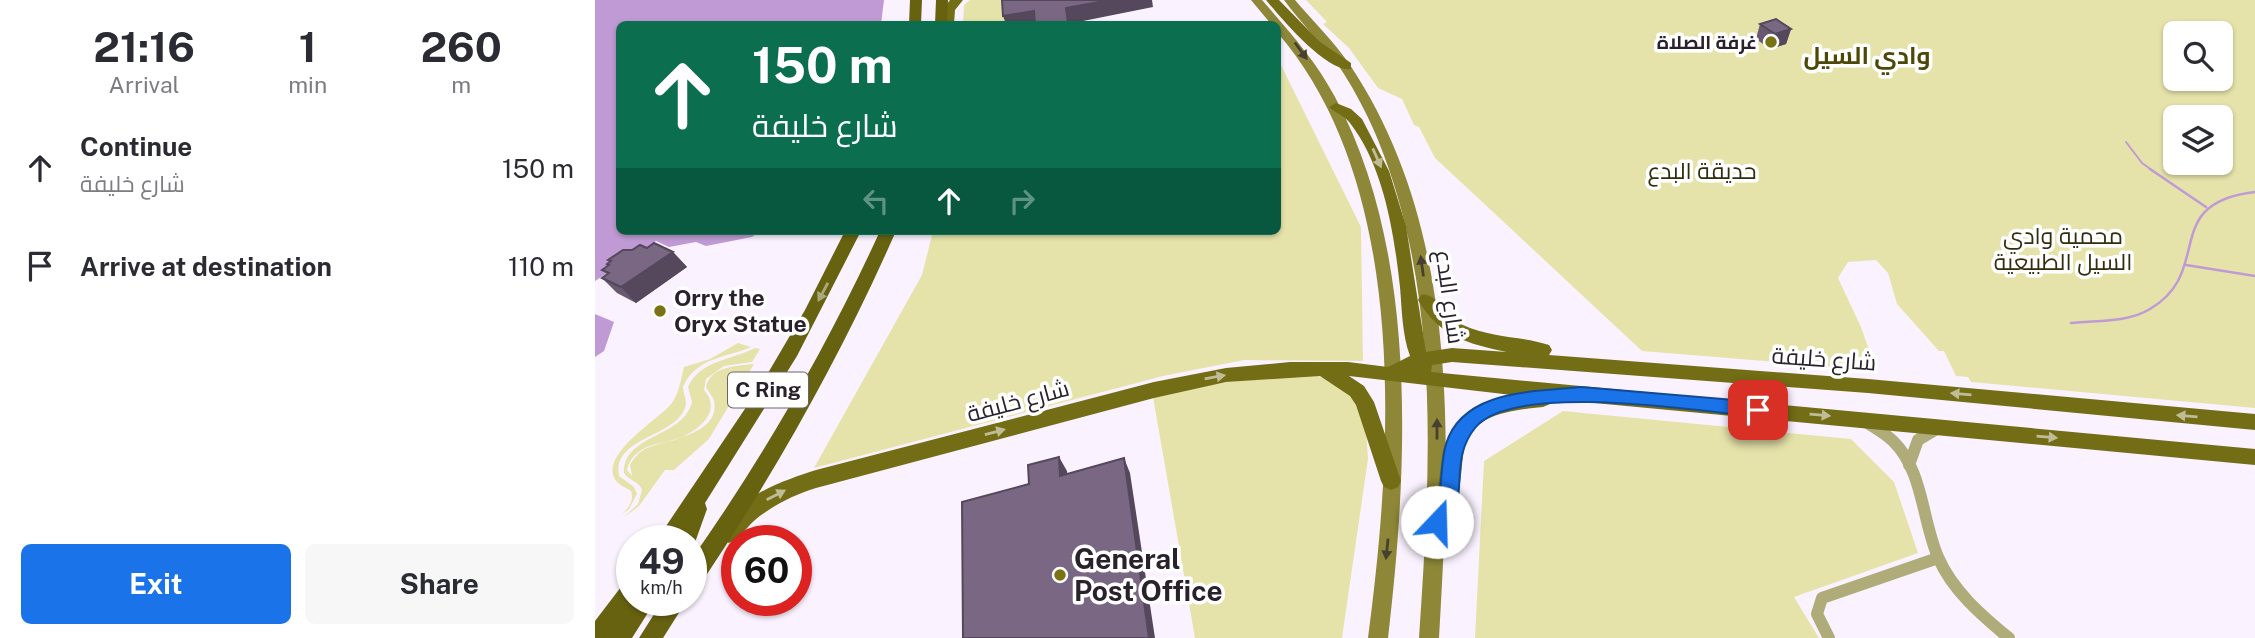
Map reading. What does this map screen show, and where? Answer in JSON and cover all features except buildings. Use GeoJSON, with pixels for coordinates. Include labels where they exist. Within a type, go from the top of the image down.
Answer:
{"type":"FeatureCollection","features":[{"type":"Feature","properties":{"kind":"highway"},"geometry":{"type":"LineString","coordinates":[[915,21],[916,0]]}},
{"type":"Feature","properties":{"kind":"highway"},"geometry":{"type":"LineString","coordinates":[[941,21],[943,0]]}},
{"type":"Feature","properties":{"kind":"highway","name":"C Ring"},"geometry":{"type":"LineString","coordinates":[[678,525],[765,395],[825,289],[851,235]]}},
{"type":"Feature","properties":{"kind":"highway","name":"C Ring"},"geometry":{"type":"LineString","coordinates":[[707,553],[801,404],[886,235]]}},
{"type":"Feature","properties":{"kind":"highway"},"geometry":{"type":"LineString","coordinates":[[691,525],[698,508],[699,495]]}},
{"type":"Feature","properties":{"kind":"highway"},"geometry":{"type":"LineString","coordinates":[[596,638],[616,611]]}},
{"type":"Feature","properties":{"kind":"highway"},"geometry":{"type":"LineString","coordinates":[[618,638],[634,616]]}},
{"type":"Feature","properties":{"kind":"highway"},"geometry":{"type":"LineString","coordinates":[[649,638],[665,616]]}},
{"type":"Feature","properties":{"kind":"main road"},"geometry":{"type":"LineString","coordinates":[[948,21],[949,9],[957,0]]}},
{"type":"Feature","properties":{"kind":"main road"},"geometry":{"type":"LineString","coordinates":[[1256,0],[1276,21]]}},
{"type":"Feature","properties":{"kind":"main road"},"geometry":{"type":"LineString","coordinates":[[1272,0],[1327,56],[1346,66]]}},
{"type":"Feature","properties":{"kind":"main road","name":"شارع البدع"},"geometry":{"type":"LineString","coordinates":[[1289,0],[1346,66],[1370,105],[1396,162],[1420,252],[1427,300],[1427,358]]}},
{"type":"Feature","properties":{"kind":"main road"},"geometry":{"type":"LineString","coordinates":[[1281,27],[1295,42],[1336,107],[1358,156],[1373,205],[1386,283],[1392,373],[1391,481],[1378,638]]}},
{"type":"Feature","properties":{"kind":"main road"},"geometry":{"type":"LineString","coordinates":[[1336,107],[1353,116],[1373,149],[1388,187],[1434,379],[1437,522],[1429,638]]}},
{"type":"Feature","properties":{"kind":"main road"},"geometry":{"type":"LineString","coordinates":[[1427,300],[1449,326],[1500,343],[1563,353],[1654,361],[1688,374]]}},
{"type":"Feature","properties":{"kind":"main road","name":"شارع خليفة"},"geometry":{"type":"LineString","coordinates":[[1392,373],[1427,358],[1452,355],[1868,386],[2255,422]]}},
{"type":"Feature","properties":{"kind":"main road"},"geometry":{"type":"LineString","coordinates":[[1323,369],[1357,391],[1365,402],[1391,481]]}},
{"type":"Feature","properties":{"kind":"main road","name":"شارع خليفة"},"geometry":{"type":"LineString","coordinates":[[707,563],[731,530],[749,513],[769,498],[804,482],[1183,383],[1253,371],[1323,369],[1392,373],[1581,394],[2255,457]]}},
{"type":"Feature","properties":{"kind":"main road"},"geometry":{"type":"LineString","coordinates":[[1437,522],[1448,502],[1450,466],[1456,442],[1470,420],[1484,410],[1502,403],[1581,394]]}},
{"type":"Feature","properties":{"kind":"street"},"geometry":{"type":"LineString","coordinates":[[1861,419],[1891,439],[1909,465],[1938,558],[1961,592],[2009,638]]}},
{"type":"Feature","properties":{"kind":"street"},"geometry":{"type":"LineString","coordinates":[[1909,465],[1918,440],[1941,427]]}},
{"type":"Feature","properties":{"kind":"street"},"geometry":{"type":"LineString","coordinates":[[1829,638],[1816,614],[1817,604],[1822,597],[1938,558]]}},
{"type":"Feature","properties":{"kind":"green space"},"geometry":{"type":"Polygon","coordinates":[[[970,0],[1058,0],[1005,9],[1006,21],[963,21],[964,5],[970,0]]]}},
{"type":"Feature","properties":{"kind":"green space","name":"حديقة البدع"},"geometry":{"type":"Polygon","coordinates":[[[1306,0],[2255,0],[2255,408],[1971,382],[1968,377],[1956,376],[1944,351],[1939,351],[1897,304],[1888,273],[1876,260],[1848,262],[1838,278],[1861,327],[1876,370],[1642,351],[1435,158],[1419,127],[1414,125],[1402,99],[1378,88],[1349,48],[1323,24],[1327,22],[1306,0]]]}},
{"type":"Feature","properties":{"kind":"green space"},"geometry":{"type":"Polygon","coordinates":[[[1281,65],[1361,227],[1363,361],[1244,360],[1163,376],[814,468],[922,275],[932,235],[1281,235],[1281,65]]]}},
{"type":"Feature","properties":{"kind":"green space"},"geometry":{"type":"Polygon","coordinates":[[[738,343],[751,347],[713,360],[696,370],[683,387],[686,405],[679,418],[625,453],[619,463],[619,476],[634,487],[637,494],[629,509],[617,518],[626,510],[632,499],[631,491],[617,482],[613,472],[615,461],[622,450],[672,403],[684,367],[710,359],[738,343]]]}},
{"type":"Feature","properties":{"kind":"green space"},"geometry":{"type":"Polygon","coordinates":[[[755,348],[760,349],[752,362],[724,366],[706,379],[704,390],[711,406],[709,414],[699,427],[684,436],[700,429],[709,422],[714,413],[713,399],[706,387],[713,375],[725,368],[754,364],[709,439],[674,470],[665,470],[639,506],[623,518],[638,504],[642,490],[624,473],[626,460],[633,451],[677,423],[686,414],[692,402],[688,387],[700,371],[755,348]],[[666,442],[647,447],[635,455],[627,470],[632,476],[630,465],[638,454],[666,442]]]}},
{"type":"Feature","properties":{"kind":"green space"},"geometry":{"type":"Polygon","coordinates":[[[1312,374],[1342,384],[1365,415],[1368,459],[1342,638],[1195,638],[1153,397],[1218,383],[1312,374]]]}},
{"type":"Feature","properties":{"kind":"green space"},"geometry":{"type":"Polygon","coordinates":[[[1563,411],[1851,439],[1894,482],[1918,553],[1794,597],[1819,638],[1475,638],[1484,461],[1563,411]]]}},
{"type":"Feature","properties":{"kind":"shaded area"},"geometry":{"type":"Polygon","coordinates":[[[595,0],[884,0],[881,21],[616,21],[616,235],[755,235],[706,246],[696,242],[669,247],[656,241],[636,255],[611,259],[606,274],[595,281],[595,0]]]}},
{"type":"Feature","properties":{"kind":"shaded area"},"geometry":{"type":"Polygon","coordinates":[[[595,314],[614,322],[604,351],[595,357],[595,314]]]}},
{"type":"Feature","properties":{"kind":"waterway"},"geometry":{"type":"LineString","coordinates":[[2126,142],[2142,163],[2153,171]]}},
{"type":"Feature","properties":{"kind":"waterway"},"geometry":{"type":"LineString","coordinates":[[2150,169],[2206,207]]}},
{"type":"Feature","properties":{"kind":"waterway"},"geometry":{"type":"LineString","coordinates":[[2071,323],[2121,319],[2150,309],[2169,294],[2180,276],[2197,224],[2207,210],[2226,199],[2255,192]]}},
{"type":"Feature","properties":{"kind":"waterway"},"geometry":{"type":"LineString","coordinates":[[2186,265],[2255,276]]}},
{"type":"Feature","properties":{"kind":"place","name":"غرفة الصلاة"},"geometry":{"type":"Point","coordinates":[1771,42]}},
{"type":"Feature","properties":{"kind":"place","name":"Orry the Oryx Statue"},"geometry":{"type":"Point","coordinates":[660,311]}},
{"type":"Feature","properties":{"kind":"place","name":"General Post Office"},"geometry":{"type":"Point","coordinates":[1060,575]}},
{"type":"Feature","properties":{"kind":"district","name":"وادي السيل"},"geometry":{"type":"Point","coordinates":[1867,56]}},
{"type":"Feature","properties":{"kind":"route"},"geometry":{"type":"LineString","coordinates":[[1437,522],[1448,502],[1450,466],[1460,433],[1477,414],[1492,406],[1581,394],[1758,410]]}},
{"type":"Feature","properties":{"kind":"park label","name":"محمية وادي السيل الطبيعية"},"geometry":{"type":"Point","coordinates":[2063,249]}}]}
